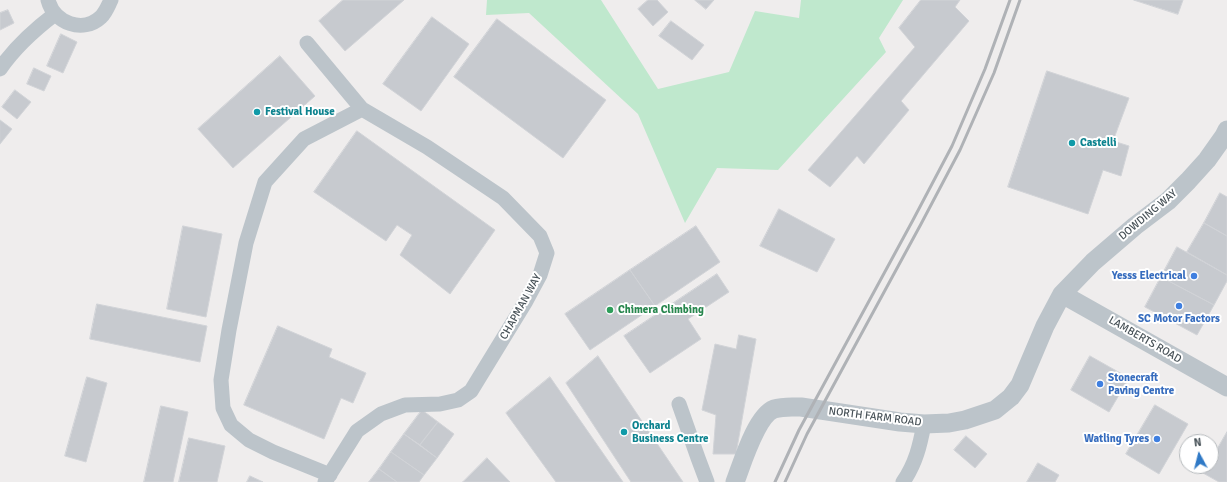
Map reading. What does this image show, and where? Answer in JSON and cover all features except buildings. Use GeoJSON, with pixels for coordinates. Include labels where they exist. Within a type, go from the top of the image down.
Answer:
{"type":"FeatureCollection","features":[{"type":"Feature","properties":{"kind":"street"},"geometry":{"type":"LineString","coordinates":[[48,0],[49,5],[55,14],[62,20],[71,24],[81,25],[91,23],[100,18],[107,10],[111,0]]}},
{"type":"Feature","properties":{"kind":"street"},"geometry":{"type":"LineString","coordinates":[[0,68],[36,28],[55,14]]}},
{"type":"Feature","properties":{"kind":"street","name":"CHAPMAN WAY"},"geometry":{"type":"LineString","coordinates":[[307,44],[362,109],[427,147],[503,198],[540,236],[547,252],[540,275],[526,301],[471,391],[458,400],[440,404],[405,405],[381,414],[357,431],[328,478],[249,440],[236,429],[232,425],[223,408],[221,380],[246,243],[265,182],[304,139],[362,109]]}},
{"type":"Feature","properties":{"kind":"street","name":"DOWDING WAY"},"geometry":{"type":"LineString","coordinates":[[1062,294],[1093,262],[1135,226],[1168,201],[1208,160],[1227,130]]}},
{"type":"Feature","properties":{"kind":"street","name":"LAMBERTS ROAD"},"geometry":{"type":"LineString","coordinates":[[1062,294],[1227,387]]}},
{"type":"Feature","properties":{"kind":"street","name":"NORTH FARM ROAD"},"geometry":{"type":"LineString","coordinates":[[735,482],[754,433],[762,417],[772,409],[786,406],[802,407],[900,422],[924,424],[949,423],[965,420],[995,410],[1011,397],[1020,385],[1062,294]]}},
{"type":"Feature","properties":{"kind":"street"},"geometry":{"type":"LineString","coordinates":[[679,404],[707,482]]}},
{"type":"Feature","properties":{"kind":"street"},"geometry":{"type":"LineString","coordinates":[[904,482],[911,471],[918,452],[924,424]]}},
{"type":"Feature","properties":{"kind":"green space"},"geometry":{"type":"Polygon","coordinates":[[[487,0],[601,0],[658,89],[729,72],[755,11],[799,18],[801,0],[903,0],[879,38],[886,52],[778,170],[717,168],[685,223],[638,114],[529,13],[486,15],[487,0]]]}},
{"type":"Feature","properties":{"kind":"railway"},"geometry":{"type":"LineString","coordinates":[[775,482],[799,430],[952,146],[985,69],[1010,0]]}},
{"type":"Feature","properties":{"kind":"railway"},"geometry":{"type":"LineString","coordinates":[[785,482],[807,434],[960,150],[994,73],[1020,0]]}},
{"type":"Feature","properties":{"kind":"place","name":"Festival House"},"geometry":{"type":"Point","coordinates":[257,112]}},
{"type":"Feature","properties":{"kind":"place","name":"Castelli"},"geometry":{"type":"Point","coordinates":[1072,143]}},
{"type":"Feature","properties":{"kind":"place","name":"Yesss Electrical"},"geometry":{"type":"Point","coordinates":[1194,276]}},
{"type":"Feature","properties":{"kind":"place","name":"SC Motor Factors"},"geometry":{"type":"Point","coordinates":[1179,306]}},
{"type":"Feature","properties":{"kind":"place","name":"Chimera Climbing"},"geometry":{"type":"Point","coordinates":[610,310]}},
{"type":"Feature","properties":{"kind":"place","name":"Stonecraft Paving Centre"},"geometry":{"type":"Point","coordinates":[1100,384]}},
{"type":"Feature","properties":{"kind":"place","name":"Orchard Business Centre"},"geometry":{"type":"Point","coordinates":[624,432]}},
{"type":"Feature","properties":{"kind":"place","name":"Watling Tyres"},"geometry":{"type":"Point","coordinates":[1157,439]}}]}
